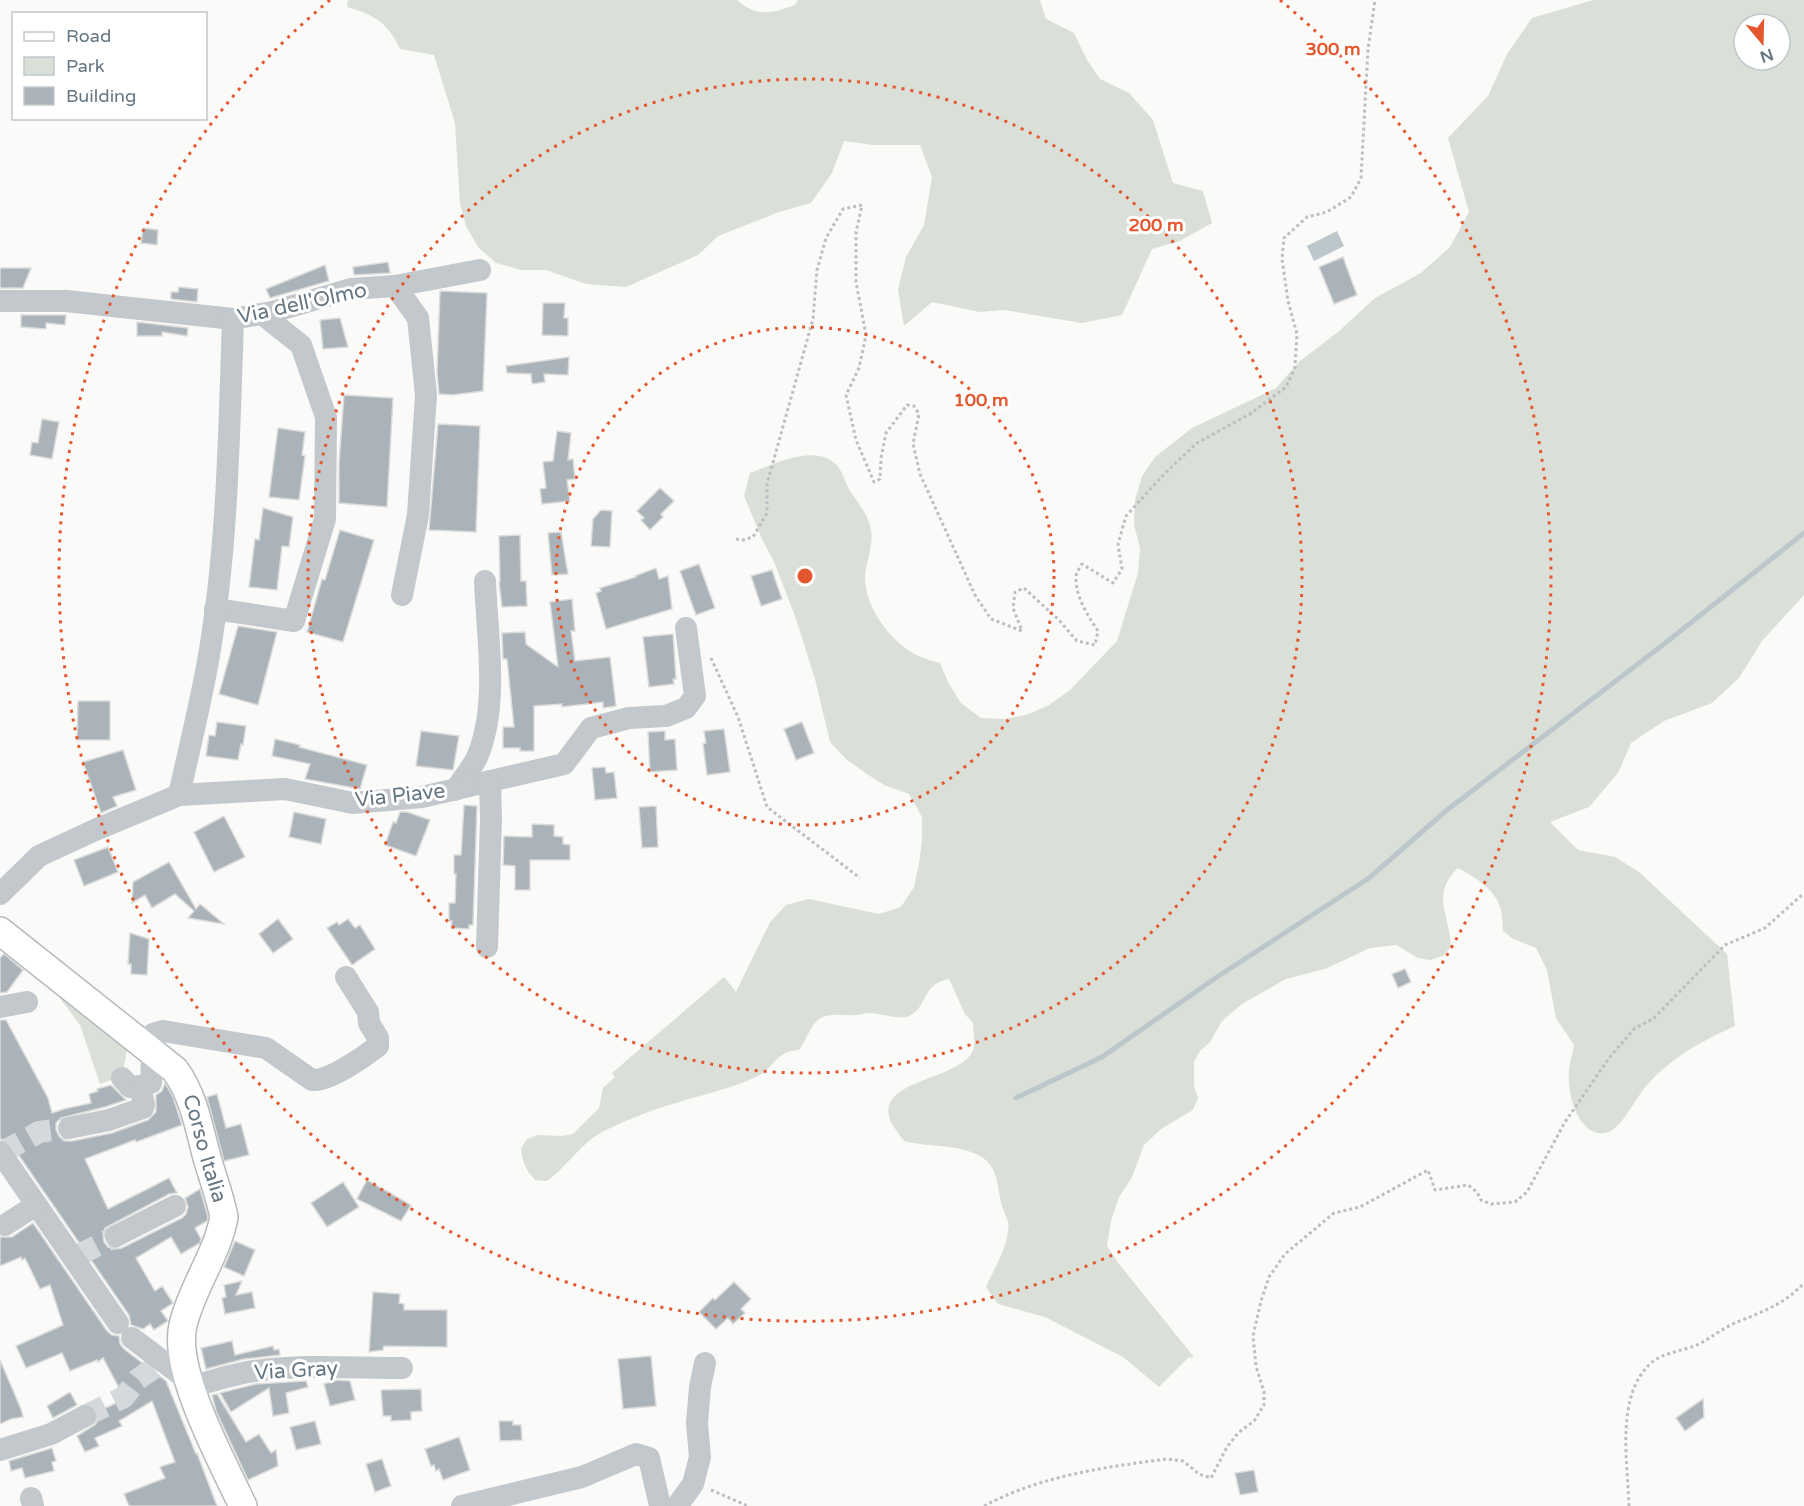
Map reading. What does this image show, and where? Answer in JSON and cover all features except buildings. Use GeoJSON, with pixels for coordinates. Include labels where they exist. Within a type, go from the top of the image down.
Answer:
{"type":"FeatureCollection","features":[{"type":"Feature","properties":{"kind":"main road","name":"Corso Italia"},"geometry":{"type":"LineString","coordinates":[[0,931],[152,1050],[175,1070],[189,1095],[224,1217],[221,1232],[187,1310],[182,1327],[181,1345],[190,1384],[211,1439],[243,1506]]}},
{"type":"Feature","properties":{"kind":"street"},"geometry":{"type":"LineString","coordinates":[[394,286],[480,270]]}},
{"type":"Feature","properties":{"kind":"street","name":"Via dell'Olmo"},"geometry":{"type":"LineString","coordinates":[[0,301],[66,301],[233,319],[262,314],[351,289],[394,286],[418,318],[426,395],[418,515],[402,595]]}},
{"type":"Feature","properties":{"kind":"street"},"geometry":{"type":"LineString","coordinates":[[215,609],[294,621],[325,519],[326,417],[300,345],[262,314]]}},
{"type":"Feature","properties":{"kind":"street"},"geometry":{"type":"LineString","coordinates":[[179,795],[208,660],[215,609],[226,500],[233,319]]}},
{"type":"Feature","properties":{"kind":"street"},"geometry":{"type":"LineString","coordinates":[[455,790],[477,756],[487,726],[490,689],[484,581]]}},
{"type":"Feature","properties":{"kind":"street","name":"Via Piave"},"geometry":{"type":"LineString","coordinates":[[0,894],[39,856],[94,830],[179,795],[285,789],[353,803],[423,797],[564,764],[591,728],[629,718],[666,716],[686,708],[695,696],[686,628]]}},
{"type":"Feature","properties":{"kind":"street"},"geometry":{"type":"LineString","coordinates":[[487,947],[490,782]]}},
{"type":"Feature","properties":{"kind":"street"},"geometry":{"type":"LineString","coordinates":[[69,1128],[109,1120],[143,1108],[144,1105],[131,1082],[151,1083],[153,1034],[163,1031],[266,1048],[307,1077],[320,1081],[378,1046],[378,1038],[369,1023],[368,1012],[346,978]]}},
{"type":"Feature","properties":{"kind":"street"},"geometry":{"type":"LineString","coordinates":[[0,1006],[27,1002]]}},
{"type":"Feature","properties":{"kind":"street"},"geometry":{"type":"LineString","coordinates":[[2,1161],[75,1257],[125,1330],[158,1365],[190,1384]]}},
{"type":"Feature","properties":{"kind":"street"},"geometry":{"type":"LineString","coordinates":[[116,1236],[175,1206]]}},
{"type":"Feature","properties":{"kind":"street"},"geometry":{"type":"LineString","coordinates":[[5,1225],[38,1207]]}},
{"type":"Feature","properties":{"kind":"street"},"geometry":{"type":"LineString","coordinates":[[676,1506],[693,1484],[700,1457],[697,1423],[705,1363]]}},
{"type":"Feature","properties":{"kind":"street","name":"Via Gray"},"geometry":{"type":"LineString","coordinates":[[190,1384],[276,1369],[402,1368]]}},
{"type":"Feature","properties":{"kind":"street"},"geometry":{"type":"LineString","coordinates":[[0,1450],[51,1434],[85,1416]]}},
{"type":"Feature","properties":{"kind":"street"},"geometry":{"type":"LineString","coordinates":[[462,1506],[582,1477],[636,1454],[649,1458],[660,1506]]}},
{"type":"Feature","properties":{"kind":"path"},"geometry":{"type":"LineString","coordinates":[[736,539],[743,540],[753,537],[767,513],[766,484],[813,319],[817,270],[826,238],[843,209],[862,205],[856,233],[856,282],[866,334],[859,368],[846,395],[856,440],[874,482],[880,479],[886,433],[907,405],[914,406],[919,414],[913,444],[920,474],[975,595],[991,619],[1022,631],[1012,608],[1015,592],[1024,588],[1077,640],[1095,645],[1098,631],[1087,615],[1077,588],[1075,575],[1082,564],[1113,582],[1122,568],[1118,544],[1126,516],[1165,473],[1197,443],[1250,414],[1286,387],[1295,367],[1296,334],[1283,270],[1284,238],[1307,217],[1327,212],[1351,196],[1361,178],[1368,49],[1375,0]]}},
{"type":"Feature","properties":{"kind":"path"},"geometry":{"type":"LineString","coordinates":[[686,628],[710,658],[738,717],[767,807],[861,878]]}},
{"type":"Feature","properties":{"kind":"path"},"geometry":{"type":"LineString","coordinates":[[984,1506],[1007,1494],[1065,1476],[1167,1459],[1183,1461],[1199,1474],[1211,1478],[1227,1447],[1238,1433],[1254,1421],[1264,1405],[1264,1392],[1256,1366],[1253,1336],[1269,1277],[1285,1254],[1334,1213],[1360,1207],[1428,1170],[1435,1190],[1468,1185],[1477,1192],[1481,1200],[1491,1204],[1515,1202],[1527,1192],[1565,1122],[1610,1058],[1634,1029],[1654,1018],[1725,945],[1765,928],[1804,893]]}},
{"type":"Feature","properties":{"kind":"path"},"geometry":{"type":"LineString","coordinates":[[1629,1506],[1626,1434],[1628,1404],[1637,1381],[1651,1363],[1772,1308],[1792,1296],[1804,1283]]}},
{"type":"Feature","properties":{"kind":"path"},"geometry":{"type":"LineString","coordinates":[[693,1484],[748,1506]]}},
{"type":"Feature","properties":{"kind":"green space"},"geometry":{"type":"Polygon","coordinates":[[[348,0],[737,0],[751,10],[772,12],[795,5],[798,0],[1040,0],[1046,19],[1074,33],[1087,60],[1100,79],[1129,93],[1153,120],[1173,183],[1203,191],[1212,223],[1180,241],[1152,249],[1122,315],[1082,323],[1004,310],[980,312],[932,302],[904,326],[898,290],[906,257],[924,225],[932,177],[920,145],[873,145],[844,141],[832,173],[811,203],[779,212],[718,236],[698,255],[626,287],[586,284],[546,270],[521,270],[496,263],[478,247],[466,226],[460,203],[455,123],[434,55],[400,49],[391,33],[380,21],[347,7],[348,0]]]}},
{"type":"Feature","properties":{"kind":"green space"},"geometry":{"type":"Polygon","coordinates":[[[1593,0],[1804,0],[1804,595],[1762,641],[1739,678],[1712,703],[1664,721],[1631,743],[1618,773],[1589,807],[1550,822],[1578,850],[1615,857],[1639,872],[1727,954],[1735,1026],[1699,1044],[1657,1074],[1622,1121],[1611,1131],[1594,1132],[1582,1122],[1571,1097],[1569,1079],[1574,1045],[1556,1018],[1547,970],[1536,948],[1513,939],[1503,931],[1501,910],[1493,894],[1477,879],[1458,868],[1445,887],[1443,896],[1451,947],[1443,956],[1430,960],[1418,958],[1396,945],[1370,948],[1325,969],[1286,979],[1242,1004],[1222,1021],[1210,1042],[1200,1051],[1194,1062],[1194,1086],[1198,1098],[1193,1110],[1161,1129],[1144,1145],[1132,1177],[1119,1197],[1111,1221],[1107,1246],[1194,1357],[1188,1358],[1159,1387],[1123,1357],[1045,1317],[998,1304],[986,1287],[1005,1245],[1008,1225],[997,1180],[991,1166],[980,1156],[962,1149],[904,1141],[891,1122],[889,1108],[894,1097],[905,1088],[952,1068],[965,1060],[973,1050],[973,1023],[965,1014],[949,979],[933,986],[918,1009],[906,1017],[869,1013],[823,1017],[813,1026],[799,1050],[780,1056],[758,1076],[651,1111],[613,1127],[590,1140],[547,1181],[535,1180],[522,1158],[521,1148],[527,1139],[538,1135],[573,1134],[599,1108],[603,1088],[615,1077],[612,1073],[724,977],[736,992],[770,922],[786,905],[809,899],[879,914],[901,907],[914,887],[922,840],[922,817],[909,794],[884,785],[867,774],[847,760],[830,742],[815,679],[795,616],[744,496],[750,473],[796,457],[809,455],[830,460],[839,468],[870,524],[871,542],[865,573],[866,591],[875,614],[890,634],[918,656],[940,663],[961,703],[981,718],[1005,719],[1029,714],[1049,705],[1070,690],[1117,641],[1138,573],[1140,548],[1134,525],[1135,500],[1142,476],[1155,457],[1192,428],[1276,388],[1300,361],[1338,332],[1375,298],[1421,273],[1450,247],[1469,212],[1448,138],[1488,96],[1507,54],[1532,18],[1593,0]]]}},
{"type":"Feature","properties":{"kind":"green space"},"geometry":{"type":"Polygon","coordinates":[[[58,990],[128,1045],[122,1076],[100,1084],[80,1025],[56,993],[58,990]]]}},
{"type":"Feature","properties":{"kind":"shaded area"},"geometry":{"type":"Polygon","coordinates":[[[1337,231],[1344,246],[1314,261],[1307,246],[1337,231]]]}},
{"type":"Feature","properties":{"kind":"waterway"},"geometry":{"type":"LineString","coordinates":[[1016,1098],[1102,1057],[1217,977],[1369,878],[1447,810],[1664,644],[1804,533]]}},
{"type":"Feature","properties":{"kind":"tunnel"},"geometry":{"type":"LineString","coordinates":[[1,1153],[39,1132],[69,1128]]}},
{"type":"Feature","properties":{"kind":"tunnel"},"geometry":{"type":"LineString","coordinates":[[77,1256],[116,1236]]}},
{"type":"Feature","properties":{"kind":"tunnel"},"geometry":{"type":"LineString","coordinates":[[85,1416],[124,1397],[138,1379],[154,1368]]}}]}
